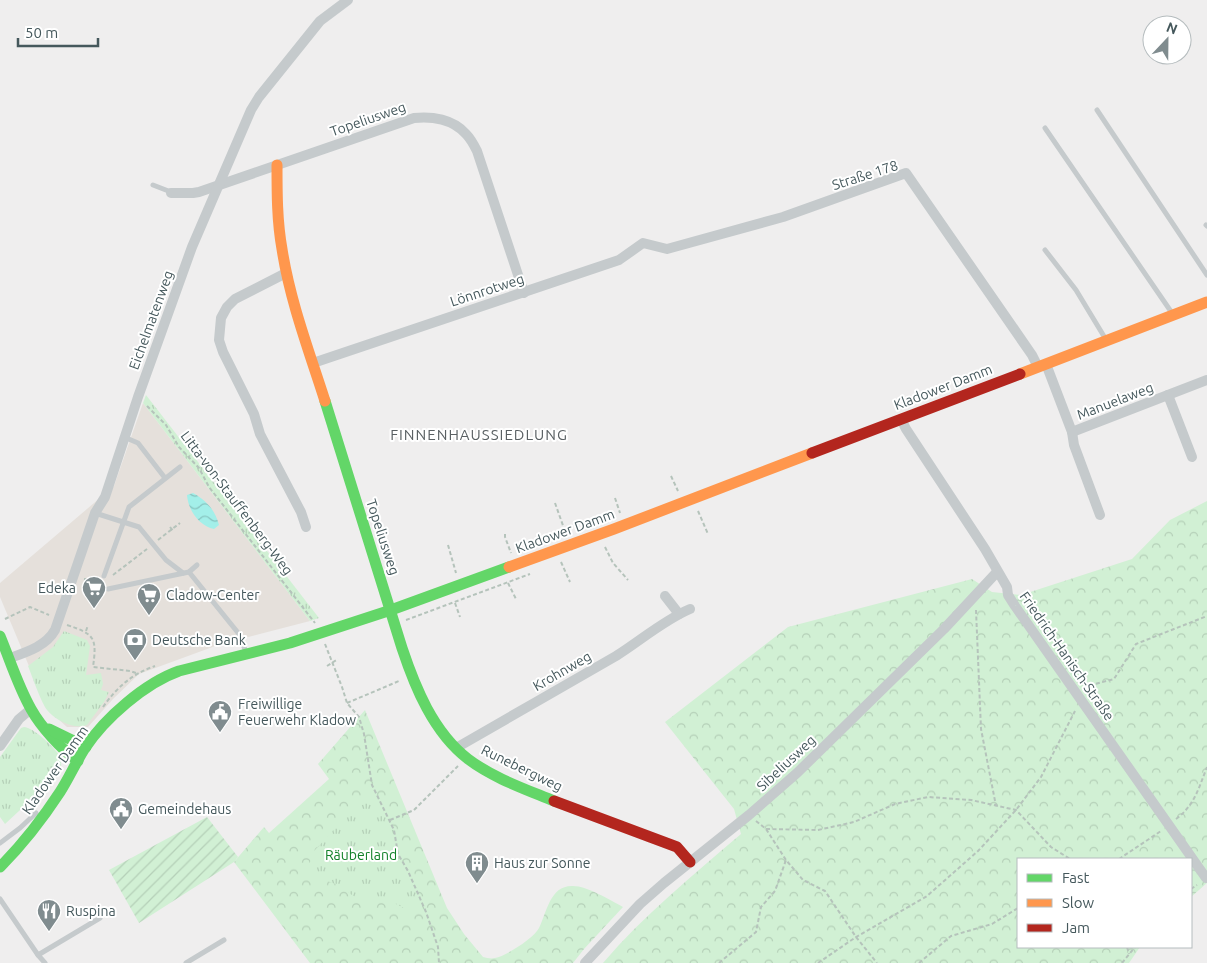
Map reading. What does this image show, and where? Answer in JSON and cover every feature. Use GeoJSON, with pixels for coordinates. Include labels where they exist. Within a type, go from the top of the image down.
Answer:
{"type":"FeatureCollection","features":[{"type":"Feature","properties":{"kind":"main road","name":"Topeliusweg"},"geometry":{"type":"LineString","coordinates":[[277,165],[277,204],[280,240],[286,273],[301,329],[391,610]]}},
{"type":"Feature","properties":{"kind":"main road","name":"Kladower Damm"},"geometry":{"type":"LineString","coordinates":[[0,867],[15,852],[58,793],[86,747],[120,708],[165,676],[298,641],[391,610],[614,529],[1207,302]]}},
{"type":"Feature","properties":{"kind":"main road","name":"Runebergweg"},"geometry":{"type":"LineString","coordinates":[[391,610],[411,676],[430,713],[456,748],[467,758],[493,774],[539,795],[677,847],[690,862]]}},
{"type":"Feature","properties":{"kind":"main road"},"geometry":{"type":"LineString","coordinates":[[0,636],[31,709],[57,743],[78,762]]}},
{"type":"Feature","properties":{"kind":"main road"},"geometry":{"type":"LineString","coordinates":[[43,725],[86,747]]}},
{"type":"Feature","properties":{"kind":"street","name":"Eichelmatenweg"},"geometry":{"type":"LineString","coordinates":[[10,658],[42,644],[51,636],[95,513],[105,497],[124,437],[192,247],[251,110],[259,97],[320,21],[348,0]]}},
{"type":"Feature","properties":{"kind":"street","name":"Topeliusweg"},"geometry":{"type":"LineString","coordinates":[[277,165],[414,118],[429,116],[455,125],[466,134],[478,151],[524,292]]}},
{"type":"Feature","properties":{"kind":"street"},"geometry":{"type":"LineString","coordinates":[[172,193],[193,193],[277,165]]}},
{"type":"Feature","properties":{"kind":"street","name":"Straße 178"},"geometry":{"type":"LineString","coordinates":[[667,249],[783,217],[906,173],[1032,355],[1042,366]]}},
{"type":"Feature","properties":{"kind":"street","name":"Lönnrotweg"},"geometry":{"type":"LineString","coordinates":[[313,363],[619,260],[643,242],[667,249]]}},
{"type":"Feature","properties":{"kind":"street"},"geometry":{"type":"LineString","coordinates":[[286,273],[236,299],[227,308],[221,318],[219,340],[223,352],[254,414],[260,434],[301,512],[306,528]]}},
{"type":"Feature","properties":{"kind":"street","name":"Manuelaweg"},"geometry":{"type":"LineString","coordinates":[[1042,366],[1072,432],[1207,380]]}},
{"type":"Feature","properties":{"kind":"street"},"geometry":{"type":"LineString","coordinates":[[1168,395],[1192,457]]}},
{"type":"Feature","properties":{"kind":"street","name":"Friedrich-Hanisch-Straße"},"geometry":{"type":"LineString","coordinates":[[901,419],[906,430],[985,549],[1007,587],[1008,595],[1015,606],[1192,858]]}},
{"type":"Feature","properties":{"kind":"street"},"geometry":{"type":"LineString","coordinates":[[1072,432],[1074,444],[1100,515]]}},
{"type":"Feature","properties":{"kind":"street","name":"Sibeliusweg"},"geometry":{"type":"LineString","coordinates":[[585,963],[640,904],[797,773],[944,629],[997,572]]}},
{"type":"Feature","properties":{"kind":"street"},"geometry":{"type":"LineString","coordinates":[[665,596],[678,614]]}},
{"type":"Feature","properties":{"kind":"street","name":"Krohnweg"},"geometry":{"type":"LineString","coordinates":[[456,748],[633,645],[678,614],[690,609]]}},
{"type":"Feature","properties":{"kind":"street"},"geometry":{"type":"LineString","coordinates":[[0,746],[19,719],[31,709]]}},
{"type":"Feature","properties":{"kind":"street","name":"Friedrich-Hanisch-Straße"},"geometry":{"type":"LineString","coordinates":[[1192,858],[1206,878]]}},
{"type":"Feature","properties":{"kind":"lane"},"geometry":{"type":"LineString","coordinates":[[1096,110],[1207,275]]}},
{"type":"Feature","properties":{"kind":"lane"},"geometry":{"type":"LineString","coordinates":[[1045,128],[1174,315]]}},
{"type":"Feature","properties":{"kind":"lane"},"geometry":{"type":"LineString","coordinates":[[153,185],[172,193]]}},
{"type":"Feature","properties":{"kind":"lane"},"geometry":{"type":"LineString","coordinates":[[1045,250],[1076,290],[1106,341]]}},
{"type":"Feature","properties":{"kind":"lane"},"geometry":{"type":"LineString","coordinates":[[124,437],[138,443],[165,478]]}},
{"type":"Feature","properties":{"kind":"lane"},"geometry":{"type":"LineString","coordinates":[[102,578],[128,507],[180,467]]}},
{"type":"Feature","properties":{"kind":"lane"},"geometry":{"type":"LineString","coordinates":[[95,513],[139,528],[166,560],[186,572],[239,634],[246,654]]}},
{"type":"Feature","properties":{"kind":"lane"},"geometry":{"type":"LineString","coordinates":[[108,589],[186,572],[197,566]]}},
{"type":"Feature","properties":{"kind":"lane"},"geometry":{"type":"LineString","coordinates":[[0,844],[58,793]]}},
{"type":"Feature","properties":{"kind":"lane"},"geometry":{"type":"LineString","coordinates":[[0,899],[38,955],[46,963]]}},
{"type":"Feature","properties":{"kind":"lane"},"geometry":{"type":"LineString","coordinates":[[38,955],[100,918]]}},
{"type":"Feature","properties":{"kind":"lane"},"geometry":{"type":"LineString","coordinates":[[186,963],[224,940]]}},
{"type":"Feature","properties":{"kind":"path","name":"Litta-von-Stauffenberg-Weg"},"geometry":{"type":"LineString","coordinates":[[138,397],[166,425],[179,447],[199,468],[208,487],[316,624]]}},
{"type":"Feature","properties":{"kind":"path"},"geometry":{"type":"LineString","coordinates":[[671,476],[678,491]]}},
{"type":"Feature","properties":{"kind":"path"},"geometry":{"type":"LineString","coordinates":[[615,498],[620,513]]}},
{"type":"Feature","properties":{"kind":"path"},"geometry":{"type":"LineString","coordinates":[[555,503],[566,534]]}},
{"type":"Feature","properties":{"kind":"path"},"geometry":{"type":"LineString","coordinates":[[697,508],[708,534]]}},
{"type":"Feature","properties":{"kind":"path"},"geometry":{"type":"LineString","coordinates":[[111,577],[180,523]]}},
{"type":"Feature","properties":{"kind":"path"},"geometry":{"type":"LineString","coordinates":[[505,534],[512,555]]}},
{"type":"Feature","properties":{"kind":"path"},"geometry":{"type":"LineString","coordinates":[[448,545],[457,575]]}},
{"type":"Feature","properties":{"kind":"path"},"geometry":{"type":"LineString","coordinates":[[604,546],[613,562],[628,580]]}},
{"type":"Feature","properties":{"kind":"path"},"geometry":{"type":"LineString","coordinates":[[561,562],[570,582]]}},
{"type":"Feature","properties":{"kind":"path"},"geometry":{"type":"LineString","coordinates":[[74,576],[102,578]]}},
{"type":"Feature","properties":{"kind":"path"},"geometry":{"type":"LineString","coordinates":[[508,583],[516,599]]}},
{"type":"Feature","properties":{"kind":"path"},"geometry":{"type":"LineString","coordinates":[[975,594],[981,729],[996,806]]}},
{"type":"Feature","properties":{"kind":"path"},"geometry":{"type":"LineString","coordinates":[[455,603],[460,617]]}},
{"type":"Feature","properties":{"kind":"path"},"geometry":{"type":"LineString","coordinates":[[5,619],[30,607],[86,631],[94,643],[93,667],[137,673]]}},
{"type":"Feature","properties":{"kind":"path"},"geometry":{"type":"LineString","coordinates":[[818,963],[856,937],[927,896],[978,851],[1016,810],[1041,778],[1081,700],[1095,684],[1114,680],[1136,644],[1207,616]]}},
{"type":"Feature","properties":{"kind":"path"},"geometry":{"type":"LineString","coordinates":[[86,631],[88,625]]}},
{"type":"Feature","properties":{"kind":"path"},"geometry":{"type":"LineString","coordinates":[[325,644],[347,704],[359,716],[364,734],[372,786],[390,820],[394,830],[398,854],[408,871],[426,912],[438,947],[439,963]]}},
{"type":"Feature","properties":{"kind":"path"},"geometry":{"type":"LineString","coordinates":[[327,666],[332,661],[338,659]]}},
{"type":"Feature","properties":{"kind":"path"},"geometry":{"type":"LineString","coordinates":[[347,704],[411,676]]}},
{"type":"Feature","properties":{"kind":"path"},"geometry":{"type":"LineString","coordinates":[[390,820],[414,810],[467,758]]}},
{"type":"Feature","properties":{"kind":"path"},"geometry":{"type":"LineString","coordinates":[[766,829],[818,830],[854,822],[895,804],[928,797],[971,800],[1016,810],[1051,847],[1068,858]]}},
{"type":"Feature","properties":{"kind":"path"},"geometry":{"type":"LineString","coordinates":[[749,815],[766,829],[786,860],[803,880],[825,891],[856,937],[877,963]]}},
{"type":"Feature","properties":{"kind":"path"},"geometry":{"type":"LineString","coordinates":[[719,963],[756,932],[761,907],[775,891],[786,860]]}},
{"type":"Feature","properties":{"kind":"path"},"geometry":{"type":"LineString","coordinates":[[919,963],[951,936],[992,924],[1017,909]]}},
{"type":"Feature","properties":{"kind":"path"},"geometry":{"type":"LineString","coordinates":[[1127,948],[1129,954]]}},
{"type":"Feature","properties":{"kind":"path"},"geometry":{"type":"LineString","coordinates":[[1122,963],[1134,948]]}},
{"type":"Feature","properties":{"kind":"shaded area","name":"Cladow-Center"},"geometry":{"type":"Polygon","coordinates":[[[143,403],[310,621],[218,645],[139,674],[88,727],[67,727],[47,709],[0,597],[0,583],[114,486],[143,403]]]}},
{"type":"Feature","properties":{"kind":"green space"},"geometry":{"type":"Polygon","coordinates":[[[146,395],[319,618],[310,621],[143,403],[146,395]]]}},
{"type":"Feature","properties":{"kind":"green space"},"geometry":{"type":"Polygon","coordinates":[[[1207,501],[1207,883],[1192,896],[1192,858],[1017,858],[1017,948],[1139,948],[1129,963],[603,963],[652,912],[741,834],[734,809],[665,722],[788,627],[972,579],[992,592],[1021,595],[1132,559],[1170,520],[1207,501]]]}},
{"type":"Feature","properties":{"kind":"green space"},"geometry":{"type":"Polygon","coordinates":[[[64,631],[87,640],[90,646],[86,675],[101,673],[103,684],[101,690],[109,692],[87,725],[76,726],[65,723],[47,710],[28,666],[53,647],[64,631]]]}},
{"type":"Feature","properties":{"kind":"green space"},"geometry":{"type":"Polygon","coordinates":[[[365,710],[447,908],[464,934],[483,957],[500,957],[532,937],[539,928],[550,901],[559,890],[565,887],[585,888],[623,907],[573,963],[310,963],[234,862],[264,827],[269,833],[329,779],[318,764],[365,710]]]}},
{"type":"Feature","properties":{"kind":"green space"},"geometry":{"type":"Polygon","coordinates":[[[24,727],[38,734],[59,755],[61,759],[61,772],[5,824],[0,817],[0,757],[21,728],[24,727]]]}},
{"type":"Feature","properties":{"kind":"green space","name":"Räuberland"},"geometry":{"type":"Polygon","coordinates":[[[378,799],[394,830],[398,854],[408,871],[426,912],[410,911],[386,899],[361,900],[338,885],[314,876],[311,872],[309,865],[314,851],[345,815],[360,802],[378,799]]]}},
{"type":"Feature","properties":{"kind":"green space"},"geometry":{"type":"Polygon","coordinates":[[[207,817],[238,857],[234,862],[139,923],[109,870],[207,817]]]}},
{"type":"Feature","properties":{"kind":"water"},"geometry":{"type":"Polygon","coordinates":[[[193,493],[213,510],[219,525],[214,529],[204,525],[192,512],[187,495],[193,493]]]}},
{"type":"Feature","properties":{"kind":"traffic: fast"},"geometry":{"type":"LineString","coordinates":[[325,401],[402,648],[419,693],[435,722],[456,748],[478,766],[554,801]]}},
{"type":"Feature","properties":{"kind":"traffic: fast"},"geometry":{"type":"LineString","coordinates":[[0,867],[47,812],[85,748],[103,725],[127,703],[153,684],[179,671],[290,643],[391,610],[509,567]]}},
{"type":"Feature","properties":{"kind":"traffic: fast"},"geometry":{"type":"LineString","coordinates":[[0,636],[22,691],[35,716],[58,744],[78,761]]}},
{"type":"Feature","properties":{"kind":"traffic: fast"},"geometry":{"type":"LineString","coordinates":[[49,729],[86,747]]}},
{"type":"Feature","properties":{"kind":"traffic: slow"},"geometry":{"type":"LineString","coordinates":[[277,165],[278,218],[285,268],[300,326],[325,401]]}},
{"type":"Feature","properties":{"kind":"traffic: slow"},"geometry":{"type":"LineString","coordinates":[[1020,374],[1207,302]]}},
{"type":"Feature","properties":{"kind":"traffic: slow"},"geometry":{"type":"LineString","coordinates":[[509,567],[812,453]]}},
{"type":"Feature","properties":{"kind":"traffic: jam"},"geometry":{"type":"LineString","coordinates":[[812,453],[1020,374]]}},
{"type":"Feature","properties":{"kind":"traffic: jam"},"geometry":{"type":"LineString","coordinates":[[554,801],[677,847],[690,862]]}},
{"type":"Feature","properties":{"kind":"place","name":"Edeka"},"geometry":{"type":"Point","coordinates":[94,609]}},
{"type":"Feature","properties":{"kind":"place","name":"Cladow-Center"},"geometry":{"type":"Point","coordinates":[149,616]}},
{"type":"Feature","properties":{"kind":"place","name":"Deutsche Bank"},"geometry":{"type":"Point","coordinates":[135,661]}},
{"type":"Feature","properties":{"kind":"place","name":"Freiwillige Feuerwehr Kladow"},"geometry":{"type":"Point","coordinates":[220,733]}},
{"type":"Feature","properties":{"kind":"place","name":"Gemeindehaus"},"geometry":{"type":"Point","coordinates":[121,830]}},
{"type":"Feature","properties":{"kind":"place","name":"Haus zur Sonne"},"geometry":{"type":"Point","coordinates":[477,884]}},
{"type":"Feature","properties":{"kind":"place","name":"Ruspina"},"geometry":{"type":"Point","coordinates":[49,932]}},
{"type":"Feature","properties":{"kind":"district","name":"FINNENHAUSSIEDLUNG"},"geometry":{"type":"Point","coordinates":[479,434]}}]}
